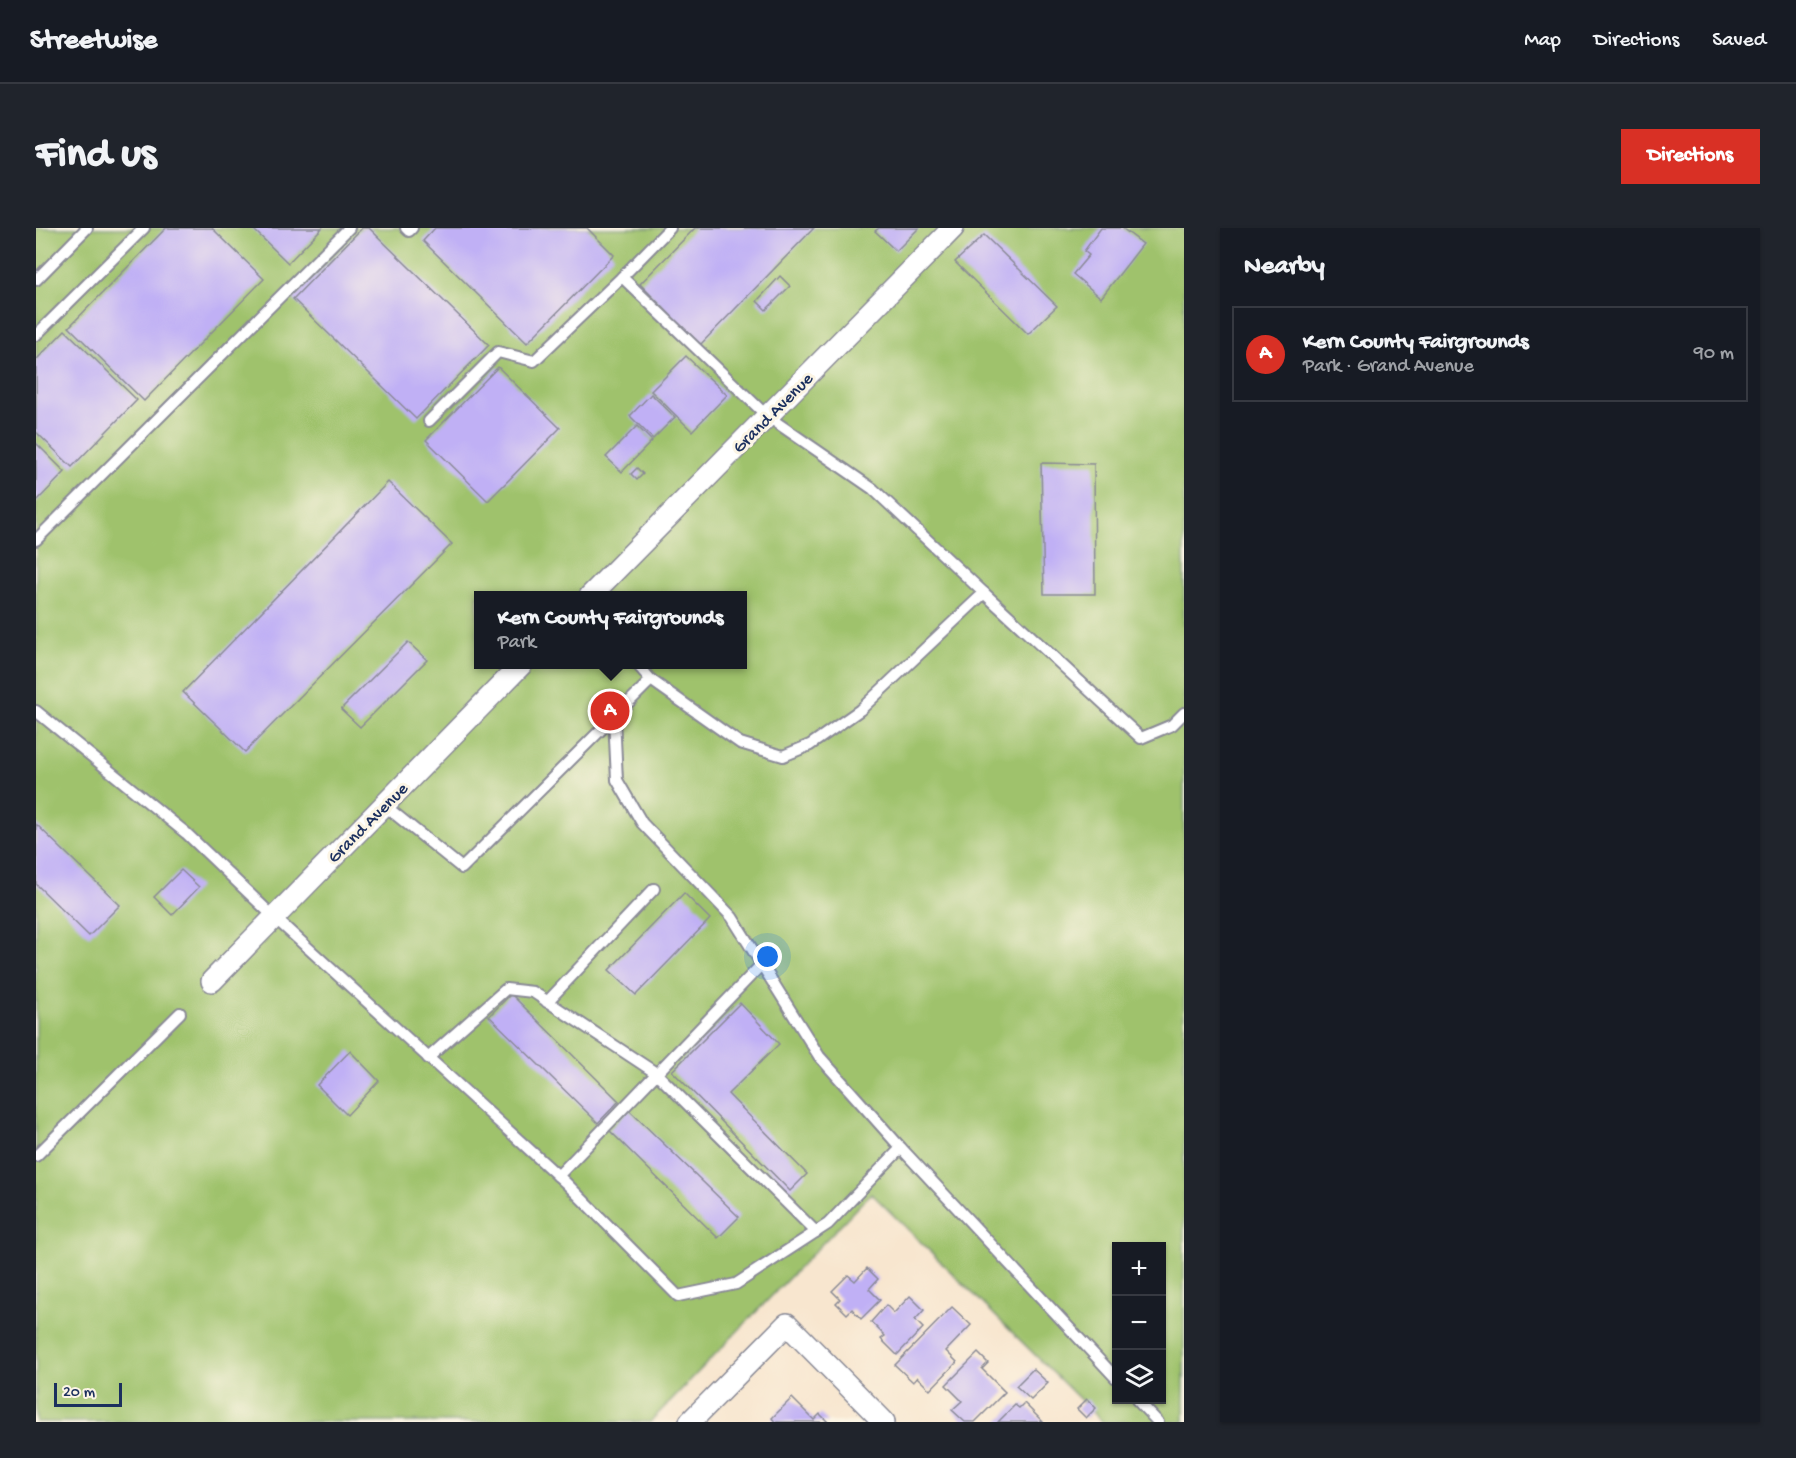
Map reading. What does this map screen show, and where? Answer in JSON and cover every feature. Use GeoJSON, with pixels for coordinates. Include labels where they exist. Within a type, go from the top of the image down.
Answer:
{"type":"FeatureCollection","features":[{"type":"Feature","properties":{"kind":"street","name":"Grand Avenue"},"geometry":{"type":"LineString","coordinates":[[595,591],[953,228]]}},
{"type":"Feature","properties":{"kind":"street","name":"Grand Avenue"},"geometry":{"type":"LineString","coordinates":[[212,981],[517,669]]}},
{"type":"Feature","properties":{"kind":"street"},"geometry":{"type":"LineString","coordinates":[[690,1422],[787,1324],[884,1422]]}},
{"type":"Feature","properties":{"kind":"lane"},"geometry":{"type":"LineString","coordinates":[[36,280],[87,228]]}},
{"type":"Feature","properties":{"kind":"lane"},"geometry":{"type":"LineString","coordinates":[[36,335],[144,228]]}},
{"type":"Feature","properties":{"kind":"lane"},"geometry":{"type":"LineString","coordinates":[[36,540],[349,228]]}},
{"type":"Feature","properties":{"kind":"lane"},"geometry":{"type":"LineString","coordinates":[[406,228],[409,231],[412,228]]}},
{"type":"Feature","properties":{"kind":"lane"},"geometry":{"type":"LineString","coordinates":[[429,421],[498,352],[534,361],[670,228]]}},
{"type":"Feature","properties":{"kind":"lane"},"geometry":{"type":"LineString","coordinates":[[622,277],[767,416],[873,489],[1140,738],[1172,725],[1184,713]]}},
{"type":"Feature","properties":{"kind":"lane"},"geometry":{"type":"LineString","coordinates":[[641,669],[651,680],[740,743],[783,756],[810,745],[860,711],[984,593]]}},
{"type":"Feature","properties":{"kind":"lane"},"geometry":{"type":"LineString","coordinates":[[384,805],[462,868],[651,680]]}},
{"type":"Feature","properties":{"kind":"lane"},"geometry":{"type":"LineString","coordinates":[[36,711],[186,833],[558,1176],[678,1296],[736,1284],[816,1232],[828,1224],[901,1148]]}},
{"type":"Feature","properties":{"kind":"lane"},"geometry":{"type":"LineString","coordinates":[[614,717],[617,780],[642,823],[732,917],[819,1056],[901,1148],[1112,1374]]}},
{"type":"Feature","properties":{"kind":"lane"},"geometry":{"type":"LineString","coordinates":[[547,1002],[654,889]]}},
{"type":"Feature","properties":{"kind":"lane"},"geometry":{"type":"LineString","coordinates":[[558,1176],[762,964]]}},
{"type":"Feature","properties":{"kind":"lane"},"geometry":{"type":"LineString","coordinates":[[428,1058],[506,990],[532,992],[656,1073],[816,1232]]}},
{"type":"Feature","properties":{"kind":"lane"},"geometry":{"type":"LineString","coordinates":[[36,1156],[180,1013]]}},
{"type":"Feature","properties":{"kind":"lane"},"geometry":{"type":"LineString","coordinates":[[1141,1404],[1158,1422]]}},
{"type":"Feature","properties":{"kind":"green space"},"geometry":{"type":"Polygon","coordinates":[[[36,228],[1184,228],[1184,1422],[1103,1422],[871,1193],[650,1422],[36,1422],[36,228]]]}},
{"type":"Feature","properties":{"kind":"building"},"geometry":{"type":"Polygon","coordinates":[[[166,228],[212,228],[264,279],[144,401],[69,327],[166,228]]]}},
{"type":"Feature","properties":{"kind":"building"},"geometry":{"type":"Polygon","coordinates":[[[252,228],[322,228],[288,263],[252,228]]]}},
{"type":"Feature","properties":{"kind":"building"},"geometry":{"type":"Polygon","coordinates":[[[362,228],[369,228],[489,345],[416,419],[293,299],[362,228]]]}},
{"type":"Feature","properties":{"kind":"building"},"geometry":{"type":"Polygon","coordinates":[[[435,228],[587,228],[614,255],[527,343],[423,241],[435,228]]]}},
{"type":"Feature","properties":{"kind":"building"},"geometry":{"type":"Polygon","coordinates":[[[695,228],[814,228],[700,345],[640,284],[695,228]]]}},
{"type":"Feature","properties":{"kind":"building"},"geometry":{"type":"Polygon","coordinates":[[[879,228],[919,228],[896,251],[875,231],[879,228]]]}},
{"type":"Feature","properties":{"kind":"building"},"geometry":{"type":"Polygon","coordinates":[[[1101,228],[1122,228],[1143,244],[1101,298],[1073,274],[1089,255],[1084,251],[1101,228]]]}},
{"type":"Feature","properties":{"kind":"building"},"geometry":{"type":"Polygon","coordinates":[[[984,235],[1057,306],[1028,334],[955,262],[984,235]]]}},
{"type":"Feature","properties":{"kind":"building"},"geometry":{"type":"Polygon","coordinates":[[[780,276],[790,286],[766,310],[757,301],[780,276]]]}},
{"type":"Feature","properties":{"kind":"building"},"geometry":{"type":"Polygon","coordinates":[[[65,330],[137,400],[72,467],[36,432],[36,360],[65,330]]]}},
{"type":"Feature","properties":{"kind":"building"},"geometry":{"type":"Polygon","coordinates":[[[686,356],[727,395],[692,431],[651,391],[686,356]]]}},
{"type":"Feature","properties":{"kind":"building"},"geometry":{"type":"Polygon","coordinates":[[[498,367],[560,428],[488,501],[426,440],[498,367]]]}},
{"type":"Feature","properties":{"kind":"building"},"geometry":{"type":"Polygon","coordinates":[[[651,394],[675,417],[653,439],[630,416],[651,394]]]}},
{"type":"Feature","properties":{"kind":"building"},"geometry":{"type":"Polygon","coordinates":[[[637,426],[652,441],[622,472],[606,457],[637,426]]]}},
{"type":"Feature","properties":{"kind":"building"},"geometry":{"type":"Polygon","coordinates":[[[36,443],[65,472],[36,502],[36,443]]]}},
{"type":"Feature","properties":{"kind":"building"},"geometry":{"type":"Polygon","coordinates":[[[1041,463],[1094,464],[1095,594],[1044,594],[1041,463]]]}},
{"type":"Feature","properties":{"kind":"building"},"geometry":{"type":"Polygon","coordinates":[[[637,468],[643,474],[637,480],[631,474],[637,468]]]}},
{"type":"Feature","properties":{"kind":"building"},"geometry":{"type":"Polygon","coordinates":[[[388,482],[452,544],[245,752],[183,692],[388,482]]]}},
{"type":"Feature","properties":{"kind":"building"},"geometry":{"type":"Polygon","coordinates":[[[408,642],[427,660],[360,727],[341,709],[408,642]]]}},
{"type":"Feature","properties":{"kind":"building"},"geometry":{"type":"Polygon","coordinates":[[[36,824],[120,905],[89,936],[36,884],[36,824]]]}},
{"type":"Feature","properties":{"kind":"building"},"geometry":{"type":"Polygon","coordinates":[[[181,870],[199,887],[172,915],[154,897],[181,870]]]}},
{"type":"Feature","properties":{"kind":"building"},"geometry":{"type":"Polygon","coordinates":[[[684,893],[710,919],[636,995],[609,970],[684,893]]]}},
{"type":"Feature","properties":{"kind":"building"},"geometry":{"type":"Polygon","coordinates":[[[511,994],[619,1101],[598,1123],[489,1016],[511,994]]]}},
{"type":"Feature","properties":{"kind":"building"},"geometry":{"type":"Polygon","coordinates":[[[740,1003],[779,1044],[728,1094],[807,1174],[790,1191],[672,1071],[740,1003]]]}},
{"type":"Feature","properties":{"kind":"building"},"geometry":{"type":"Polygon","coordinates":[[[350,1051],[379,1081],[347,1115],[317,1085],[350,1051]]]}},
{"type":"Feature","properties":{"kind":"building"},"geometry":{"type":"Polygon","coordinates":[[[629,1110],[739,1217],[718,1238],[609,1130],[629,1110]]]}},
{"type":"Feature","properties":{"kind":"building"},"geometry":{"type":"Polygon","coordinates":[[[867,1268],[878,1279],[869,1289],[880,1300],[861,1319],[852,1309],[847,1314],[836,1303],[840,1299],[832,1291],[848,1275],[855,1281],[867,1268]]]}},
{"type":"Feature","properties":{"kind":"building"},"geometry":{"type":"Polygon","coordinates":[[[910,1296],[924,1310],[915,1320],[923,1328],[897,1355],[881,1339],[885,1336],[871,1322],[886,1305],[894,1313],[910,1296]]]}},
{"type":"Feature","properties":{"kind":"building"},"geometry":{"type":"Polygon","coordinates":[[[952,1307],[971,1325],[946,1351],[957,1362],[930,1390],[917,1377],[913,1382],[895,1365],[952,1307]]]}},
{"type":"Feature","properties":{"kind":"building"},"geometry":{"type":"Polygon","coordinates":[[[978,1353],[988,1363],[982,1369],[1005,1392],[975,1422],[965,1422],[952,1410],[962,1401],[946,1385],[978,1353]]]}},
{"type":"Feature","properties":{"kind":"building"},"geometry":{"type":"Polygon","coordinates":[[[1033,1369],[1048,1383],[1031,1400],[1016,1386],[1033,1369]]]}},
{"type":"Feature","properties":{"kind":"building"},"geometry":{"type":"Polygon","coordinates":[[[792,1398],[814,1420],[820,1414],[828,1422],[775,1422],[772,1418],[792,1398]]]}},
{"type":"Feature","properties":{"kind":"building"},"geometry":{"type":"Polygon","coordinates":[[[1087,1399],[1096,1408],[1086,1418],[1077,1409],[1087,1399]]]}},
{"type":"Feature","properties":{"kind":"building"},"geometry":{"type":"Polygon","coordinates":[[[1024,1403],[1043,1422],[998,1422],[1015,1405],[1019,1408],[1024,1403]]]}},
{"type":"Feature","properties":{"kind":"place","name":"Kern County Fairgrounds"},"geometry":{"type":"Point","coordinates":[610,711]}}]}
